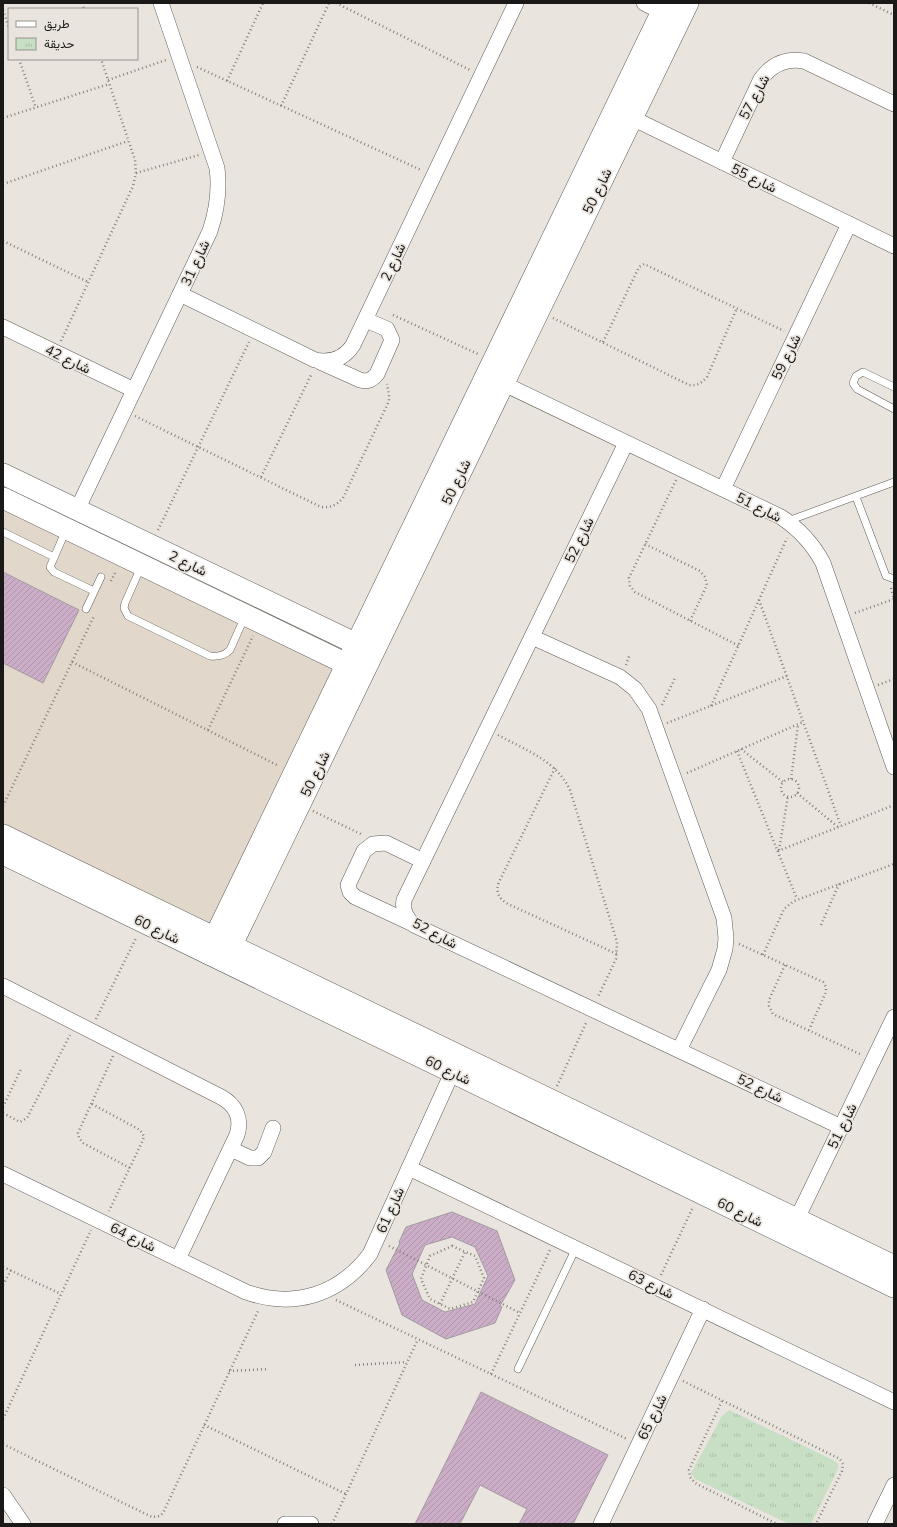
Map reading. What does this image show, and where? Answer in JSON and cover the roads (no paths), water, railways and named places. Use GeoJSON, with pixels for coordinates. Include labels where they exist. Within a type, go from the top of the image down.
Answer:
{"type":"FeatureCollection","features":[{"type":"Feature","properties":{"kind":"street","name":"شارع 31"},"geometry":{"type":"LineString","coordinates":[[77,510],[210,231],[218,203],[217,168],[161,3]]}},
{"type":"Feature","properties":{"kind":"street","name":"شارع 2"},"geometry":{"type":"LineString","coordinates":[[180,294],[316,361],[331,361],[344,355],[353,345],[366,320],[516,3]]}},
{"type":"Feature","properties":{"kind":"street","name":"شارع 50"},"geometry":{"type":"LineString","coordinates":[[494,373],[539,311],[668,8]]}},
{"type":"Feature","properties":{"kind":"street","name":"شارع 57"},"geometry":{"type":"LineString","coordinates":[[722,162],[761,79],[770,69],[782,62],[797,60],[804,61],[894,104]]}},
{"type":"Feature","properties":{"kind":"street","name":"شارع 50"},"geometry":{"type":"LineString","coordinates":[[219,949],[294,773],[365,648],[494,373],[623,114]]}},
{"type":"Feature","properties":{"kind":"street","name":"شارع 55"},"geometry":{"type":"LineString","coordinates":[[623,114],[894,246]]}},
{"type":"Feature","properties":{"kind":"street","name":"شارع 59"},"geometry":{"type":"LineString","coordinates":[[723,489],[849,224]]}},
{"type":"Feature","properties":{"kind":"street"},"geometry":{"type":"LineString","coordinates":[[316,361],[364,381],[371,380],[377,374],[392,340],[392,336],[384,327],[366,320]]}},
{"type":"Feature","properties":{"kind":"street","name":"شارع 42"},"geometry":{"type":"LineString","coordinates":[[3,327],[134,390]]}},
{"type":"Feature","properties":{"kind":"street","name":"شارع 51"},"geometry":{"type":"LineString","coordinates":[[494,373],[626,443],[790,523],[807,539],[818,555],[842,618],[894,767]]}},
{"type":"Feature","properties":{"kind":"street","name":"شارع 52"},"geometry":{"type":"LineString","coordinates":[[626,443],[404,900],[403,904],[407,918],[414,924],[841,1127]]}},
{"type":"Feature","properties":{"kind":"street","name":"شارع 2"},"geometry":{"type":"LineString","coordinates":[[3,474],[365,648]]}},
{"type":"Feature","properties":{"kind":"street","name":"شارع 2"},"geometry":{"type":"LineString","coordinates":[[3,498],[355,668]]}},
{"type":"Feature","properties":{"kind":"street"},"geometry":{"type":"LineString","coordinates":[[59,508],[77,510],[90,521],[88,528],[82,533],[66,529],[55,520],[56,511],[59,508]]}},
{"type":"Feature","properties":{"kind":"street"},"geometry":{"type":"LineString","coordinates":[[532,637],[624,680],[635,689],[643,699],[674,778],[724,918],[726,938],[724,954],[719,970],[679,1050]]}},
{"type":"Feature","properties":{"kind":"street","name":"شارع 50"},"geometry":{"type":"LineString","coordinates":[[219,949],[300,804],[355,668]]}},
{"type":"Feature","properties":{"kind":"street","name":"شارع 60"},"geometry":{"type":"LineString","coordinates":[[3,835],[219,949],[456,1064],[700,1192],[894,1266]]}},
{"type":"Feature","properties":{"kind":"street"},"geometry":{"type":"LineString","coordinates":[[414,924],[355,897],[350,892],[348,885],[364,851],[368,846],[378,842],[386,843],[423,861]]}},
{"type":"Feature","properties":{"kind":"street","name":"شارع 60"},"geometry":{"type":"LineString","coordinates":[[3,854],[144,922],[219,949]]}},
{"type":"Feature","properties":{"kind":"street"},"geometry":{"type":"LineString","coordinates":[[3,986],[228,1101],[237,1113],[239,1121],[237,1135],[178,1259]]}},
{"type":"Feature","properties":{"kind":"street","name":"شارع 51"},"geometry":{"type":"LineString","coordinates":[[793,1227],[873,1060],[893,1023]]}},
{"type":"Feature","properties":{"kind":"street","name":"شارع 60"},"geometry":{"type":"LineString","coordinates":[[456,1064],[550,1100],[793,1227],[894,1286]]}},
{"type":"Feature","properties":{"kind":"street","name":"شارع 61"},"geometry":{"type":"LineString","coordinates":[[264,1297],[287,1300],[321,1293],[340,1283],[356,1270],[370,1254],[456,1064]]}},
{"type":"Feature","properties":{"kind":"street"},"geometry":{"type":"LineString","coordinates":[[231,1149],[250,1158],[258,1158],[264,1152],[273,1128]]}},
{"type":"Feature","properties":{"kind":"street","name":"شارع 63"},"geometry":{"type":"LineString","coordinates":[[409,1168],[894,1402]]}},
{"type":"Feature","properties":{"kind":"street","name":"شارع 64"},"geometry":{"type":"LineString","coordinates":[[3,1174],[246,1292],[264,1297]]}},
{"type":"Feature","properties":{"kind":"street","name":"شارع 65"},"geometry":{"type":"LineString","coordinates":[[600,1524],[703,1309]]}},
{"type":"Feature","properties":{"kind":"street"},"geometry":{"type":"LineString","coordinates":[[875,1524],[894,1485]]}},
{"type":"Feature","properties":{"kind":"street"},"geometry":{"type":"LineString","coordinates":[[3,1495],[23,1524]]}},
{"type":"Feature","properties":{"kind":"street"},"geometry":{"type":"LineString","coordinates":[[285,1524],[311,1524]]}},
{"type":"Feature","properties":{"kind":"lane"},"geometry":{"type":"LineString","coordinates":[[894,387],[863,372],[856,376],[853,383],[856,390],[894,409]]}},
{"type":"Feature","properties":{"kind":"lane"},"geometry":{"type":"LineString","coordinates":[[790,523],[894,482]]}},
{"type":"Feature","properties":{"kind":"lane"},"geometry":{"type":"LineString","coordinates":[[856,497],[886,576],[894,579]]}},
{"type":"Feature","properties":{"kind":"lane"},"geometry":{"type":"LineString","coordinates":[[66,529],[50,567],[52,570],[94,591]]}},
{"type":"Feature","properties":{"kind":"lane"},"geometry":{"type":"LineString","coordinates":[[3,532],[54,557]]}},
{"type":"Feature","properties":{"kind":"lane"},"geometry":{"type":"LineString","coordinates":[[142,565],[124,603],[126,612],[132,619],[215,657],[223,655],[230,650],[252,618]]}},
{"type":"Feature","properties":{"kind":"lane"},"geometry":{"type":"LineString","coordinates":[[86,609],[101,577]]}},
{"type":"Feature","properties":{"kind":"lane"},"geometry":{"type":"LineString","coordinates":[[518,1369],[576,1248]]}}]}
